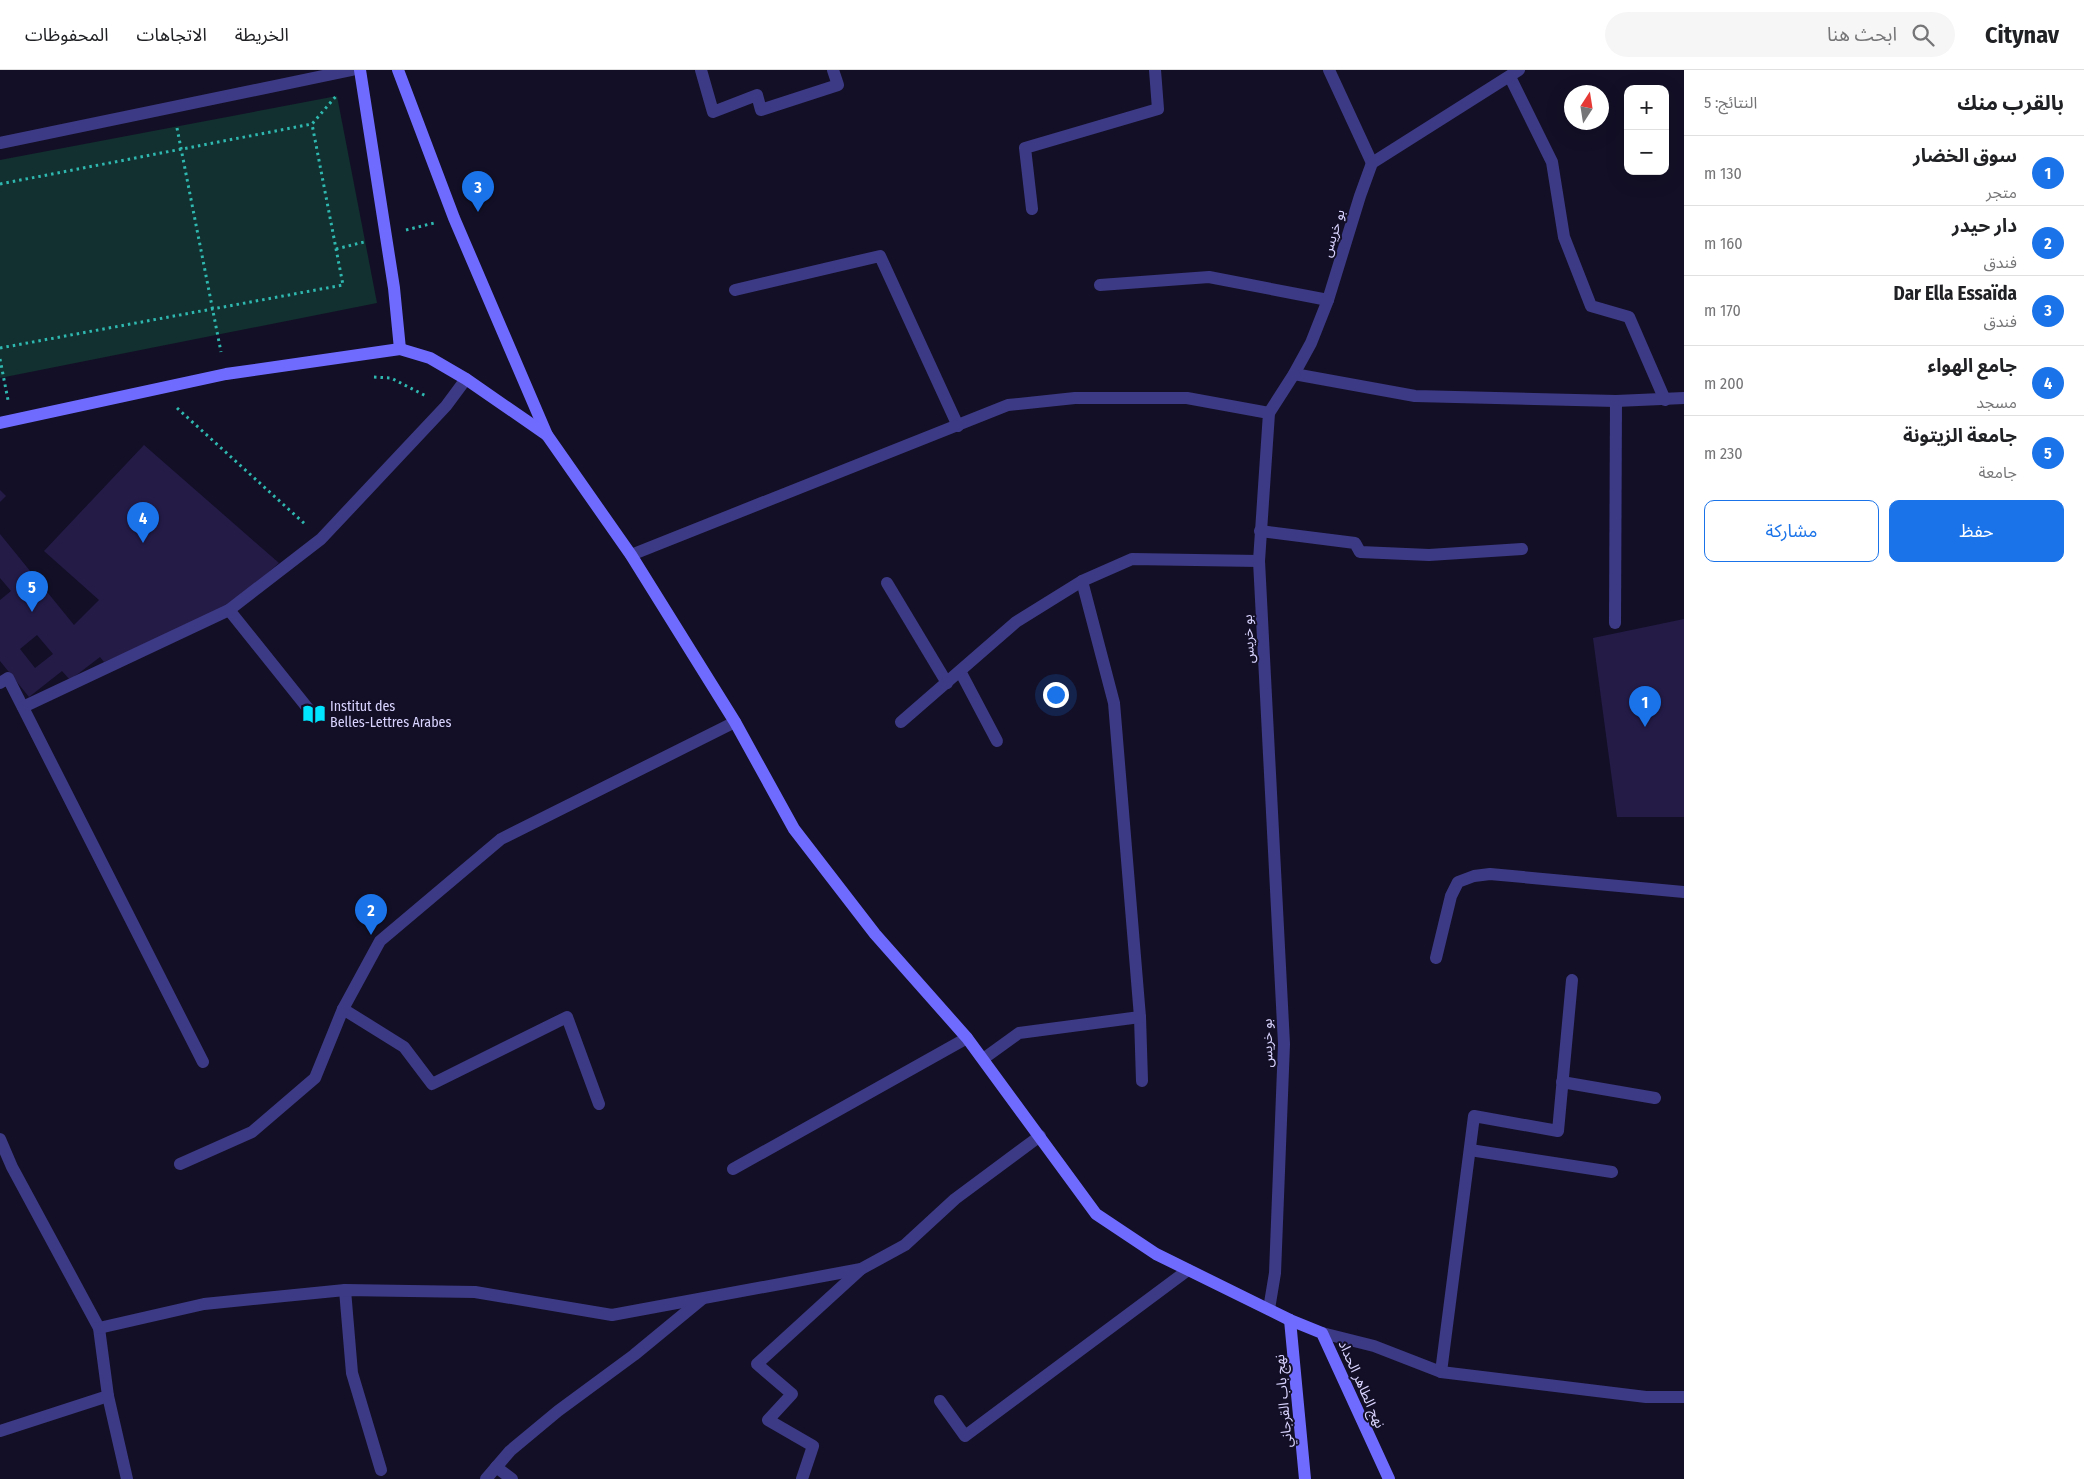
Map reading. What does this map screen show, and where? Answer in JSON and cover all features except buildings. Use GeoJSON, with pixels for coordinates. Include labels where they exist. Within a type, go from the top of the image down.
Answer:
{"type":"FeatureCollection","features":[{"type":"Feature","properties":{"kind":"street"},"geometry":{"type":"LineString","coordinates":[[0,143],[352,70]]}},
{"type":"Feature","properties":{"kind":"street"},"geometry":{"type":"LineString","coordinates":[[360,70],[391,271],[400,349]]}},
{"type":"Feature","properties":{"kind":"street"},"geometry":{"type":"LineString","coordinates":[[398,70],[454,218],[547,435]]}},
{"type":"Feature","properties":{"kind":"street"},"geometry":{"type":"LineString","coordinates":[[701,70],[713,112],[757,95],[761,110],[838,85],[833,70]]}},
{"type":"Feature","properties":{"kind":"street"},"geometry":{"type":"LineString","coordinates":[[1032,209],[1025,148],[1158,109],[1155,70]]}},
{"type":"Feature","properties":{"kind":"street"},"geometry":{"type":"LineString","coordinates":[[1329,70],[1372,163],[1514,74],[1552,162],[1564,237],[1591,306],[1629,317],[1665,400]]}},
{"type":"Feature","properties":{"kind":"street","name":"بو خريس"},"geometry":{"type":"LineString","coordinates":[[1269,1309],[1275,1274],[1284,1044],[1259,561],[1269,412],[1294,374],[1311,343],[1328,300],[1372,163]]}},
{"type":"Feature","properties":{"kind":"street"},"geometry":{"type":"LineString","coordinates":[[736,290],[880,256],[958,426]]}},
{"type":"Feature","properties":{"kind":"street"},"geometry":{"type":"LineString","coordinates":[[1100,286],[1209,277],[1328,300]]}},
{"type":"Feature","properties":{"kind":"street"},"geometry":{"type":"LineString","coordinates":[[0,423],[226,374],[400,349],[430,358],[547,435]]}},
{"type":"Feature","properties":{"kind":"street"},"geometry":{"type":"LineString","coordinates":[[1294,374],[1415,396],[1616,401],[1684,398]]}},
{"type":"Feature","properties":{"kind":"street"},"geometry":{"type":"LineString","coordinates":[[23,707],[229,610],[321,539],[446,406],[466,380]]}},
{"type":"Feature","properties":{"kind":"street"},"geometry":{"type":"LineString","coordinates":[[631,555],[1008,406],[1076,398],[1188,398],[1269,412]]}},
{"type":"Feature","properties":{"kind":"street"},"geometry":{"type":"LineString","coordinates":[[1615,623],[1616,401]]}},
{"type":"Feature","properties":{"kind":"street","name":"نهج الطاهر الحداد"},"geometry":{"type":"LineString","coordinates":[[547,435],[631,555],[735,722],[794,830],[875,934],[967,1038],[1096,1214],[1156,1254],[1290,1320],[1322,1333],[1389,1479]]}},
{"type":"Feature","properties":{"kind":"street"},"geometry":{"type":"LineString","coordinates":[[1260,531],[1355,543],[1360,552],[1429,555],[1522,549]]}},
{"type":"Feature","properties":{"kind":"street"},"geometry":{"type":"LineString","coordinates":[[901,722],[1016,622],[1082,581],[1132,559],[1259,561]]}},
{"type":"Feature","properties":{"kind":"street"},"geometry":{"type":"LineString","coordinates":[[1082,581],[1114,703],[1140,1017],[1142,1081]]}},
{"type":"Feature","properties":{"kind":"street"},"geometry":{"type":"LineString","coordinates":[[887,583],[947,683]]}},
{"type":"Feature","properties":{"kind":"street"},"geometry":{"type":"LineString","coordinates":[[229,610],[310,711]]}},
{"type":"Feature","properties":{"kind":"street"},"geometry":{"type":"LineString","coordinates":[[960,671],[997,741]]}},
{"type":"Feature","properties":{"kind":"street"},"geometry":{"type":"LineString","coordinates":[[0,683],[8,678],[203,1062]]}},
{"type":"Feature","properties":{"kind":"street"},"geometry":{"type":"LineString","coordinates":[[180,1164],[252,1132],[315,1078],[343,1009],[380,941],[502,839],[735,722]]}},
{"type":"Feature","properties":{"kind":"street"},"geometry":{"type":"LineString","coordinates":[[1436,958],[1451,896],[1458,882],[1474,876],[1490,874],[1684,892]]}},
{"type":"Feature","properties":{"kind":"street"},"geometry":{"type":"LineString","coordinates":[[1441,1372],[1474,1116],[1558,1131],[1572,980]]}},
{"type":"Feature","properties":{"kind":"street"},"geometry":{"type":"LineString","coordinates":[[343,1009],[404,1048],[432,1084],[567,1017],[599,1104]]}},
{"type":"Feature","properties":{"kind":"street"},"geometry":{"type":"LineString","coordinates":[[983,1059],[1019,1034],[1140,1017]]}},
{"type":"Feature","properties":{"kind":"street"},"geometry":{"type":"LineString","coordinates":[[733,1168],[967,1038]]}},
{"type":"Feature","properties":{"kind":"street"},"geometry":{"type":"LineString","coordinates":[[1562,1082],[1654,1098]]}},
{"type":"Feature","properties":{"kind":"street"},"geometry":{"type":"LineString","coordinates":[[802,1479],[813,1446],[768,1420],[792,1394],[757,1364],[861,1269],[905,1245],[956,1199],[1040,1136]]}},
{"type":"Feature","properties":{"kind":"street"},"geometry":{"type":"LineString","coordinates":[[0,1139],[12,1167],[99,1328],[108,1396],[127,1479]]}},
{"type":"Feature","properties":{"kind":"street"},"geometry":{"type":"LineString","coordinates":[[1470,1150],[1612,1172]]}},
{"type":"Feature","properties":{"kind":"street"},"geometry":{"type":"LineString","coordinates":[[99,1328],[204,1304],[345,1290],[475,1292],[612,1315],[861,1269]]}},
{"type":"Feature","properties":{"kind":"street"},"geometry":{"type":"LineString","coordinates":[[940,1401],[965,1436],[1188,1270]]}},
{"type":"Feature","properties":{"kind":"street"},"geometry":{"type":"LineString","coordinates":[[345,1290],[352,1373],[380,1470]]}},
{"type":"Feature","properties":{"kind":"street"},"geometry":{"type":"LineString","coordinates":[[486,1479],[510,1451],[558,1411],[634,1355],[704,1297]]}},
{"type":"Feature","properties":{"kind":"street","name":"نهج باب القرجاني"},"geometry":{"type":"LineString","coordinates":[[1290,1320],[1305,1479]]}},
{"type":"Feature","properties":{"kind":"street"},"geometry":{"type":"LineString","coordinates":[[1322,1333],[1374,1346],[1441,1372],[1646,1397],[1684,1397]]}},
{"type":"Feature","properties":{"kind":"street"},"geometry":{"type":"LineString","coordinates":[[0,1431],[108,1396]]}},
{"type":"Feature","properties":{"kind":"street"},"geometry":{"type":"LineString","coordinates":[[496,1467],[512,1479]]}},
{"type":"Feature","properties":{"kind":"path"},"geometry":{"type":"LineString","coordinates":[[173,108],[226,374]]}},
{"type":"Feature","properties":{"kind":"path"},"geometry":{"type":"LineString","coordinates":[[0,184],[312,124],[343,285],[0,348]]}},
{"type":"Feature","properties":{"kind":"path"},"geometry":{"type":"LineString","coordinates":[[372,376],[391,378],[446,406]]}},
{"type":"Feature","properties":{"kind":"path"},"geometry":{"type":"LineString","coordinates":[[185,405],[176,406],[321,539]]}},
{"type":"Feature","properties":{"kind":"green space"},"geometry":{"type":"Polygon","coordinates":[[[337,96],[377,303],[0,378],[0,160],[337,96]]]}},
{"type":"Feature","properties":{"kind":"place","name":"Dar Ella Essaïda"},"geometry":{"type":"Point","coordinates":[478,212]}},
{"type":"Feature","properties":{"kind":"place","name":"جامع الهواء"},"geometry":{"type":"Point","coordinates":[143,543]}},
{"type":"Feature","properties":{"kind":"place","name":"جامعة الزيتونة"},"geometry":{"type":"Point","coordinates":[32,612]}},
{"type":"Feature","properties":{"kind":"place","name":"Institut des Belles-Lettres Arabes"},"geometry":{"type":"Point","coordinates":[314,714]}},
{"type":"Feature","properties":{"kind":"place","name":"سوق الخضار"},"geometry":{"type":"Point","coordinates":[1645,727]}},
{"type":"Feature","properties":{"kind":"place","name":"دار حيدر"},"geometry":{"type":"Point","coordinates":[371,935]}}]}
